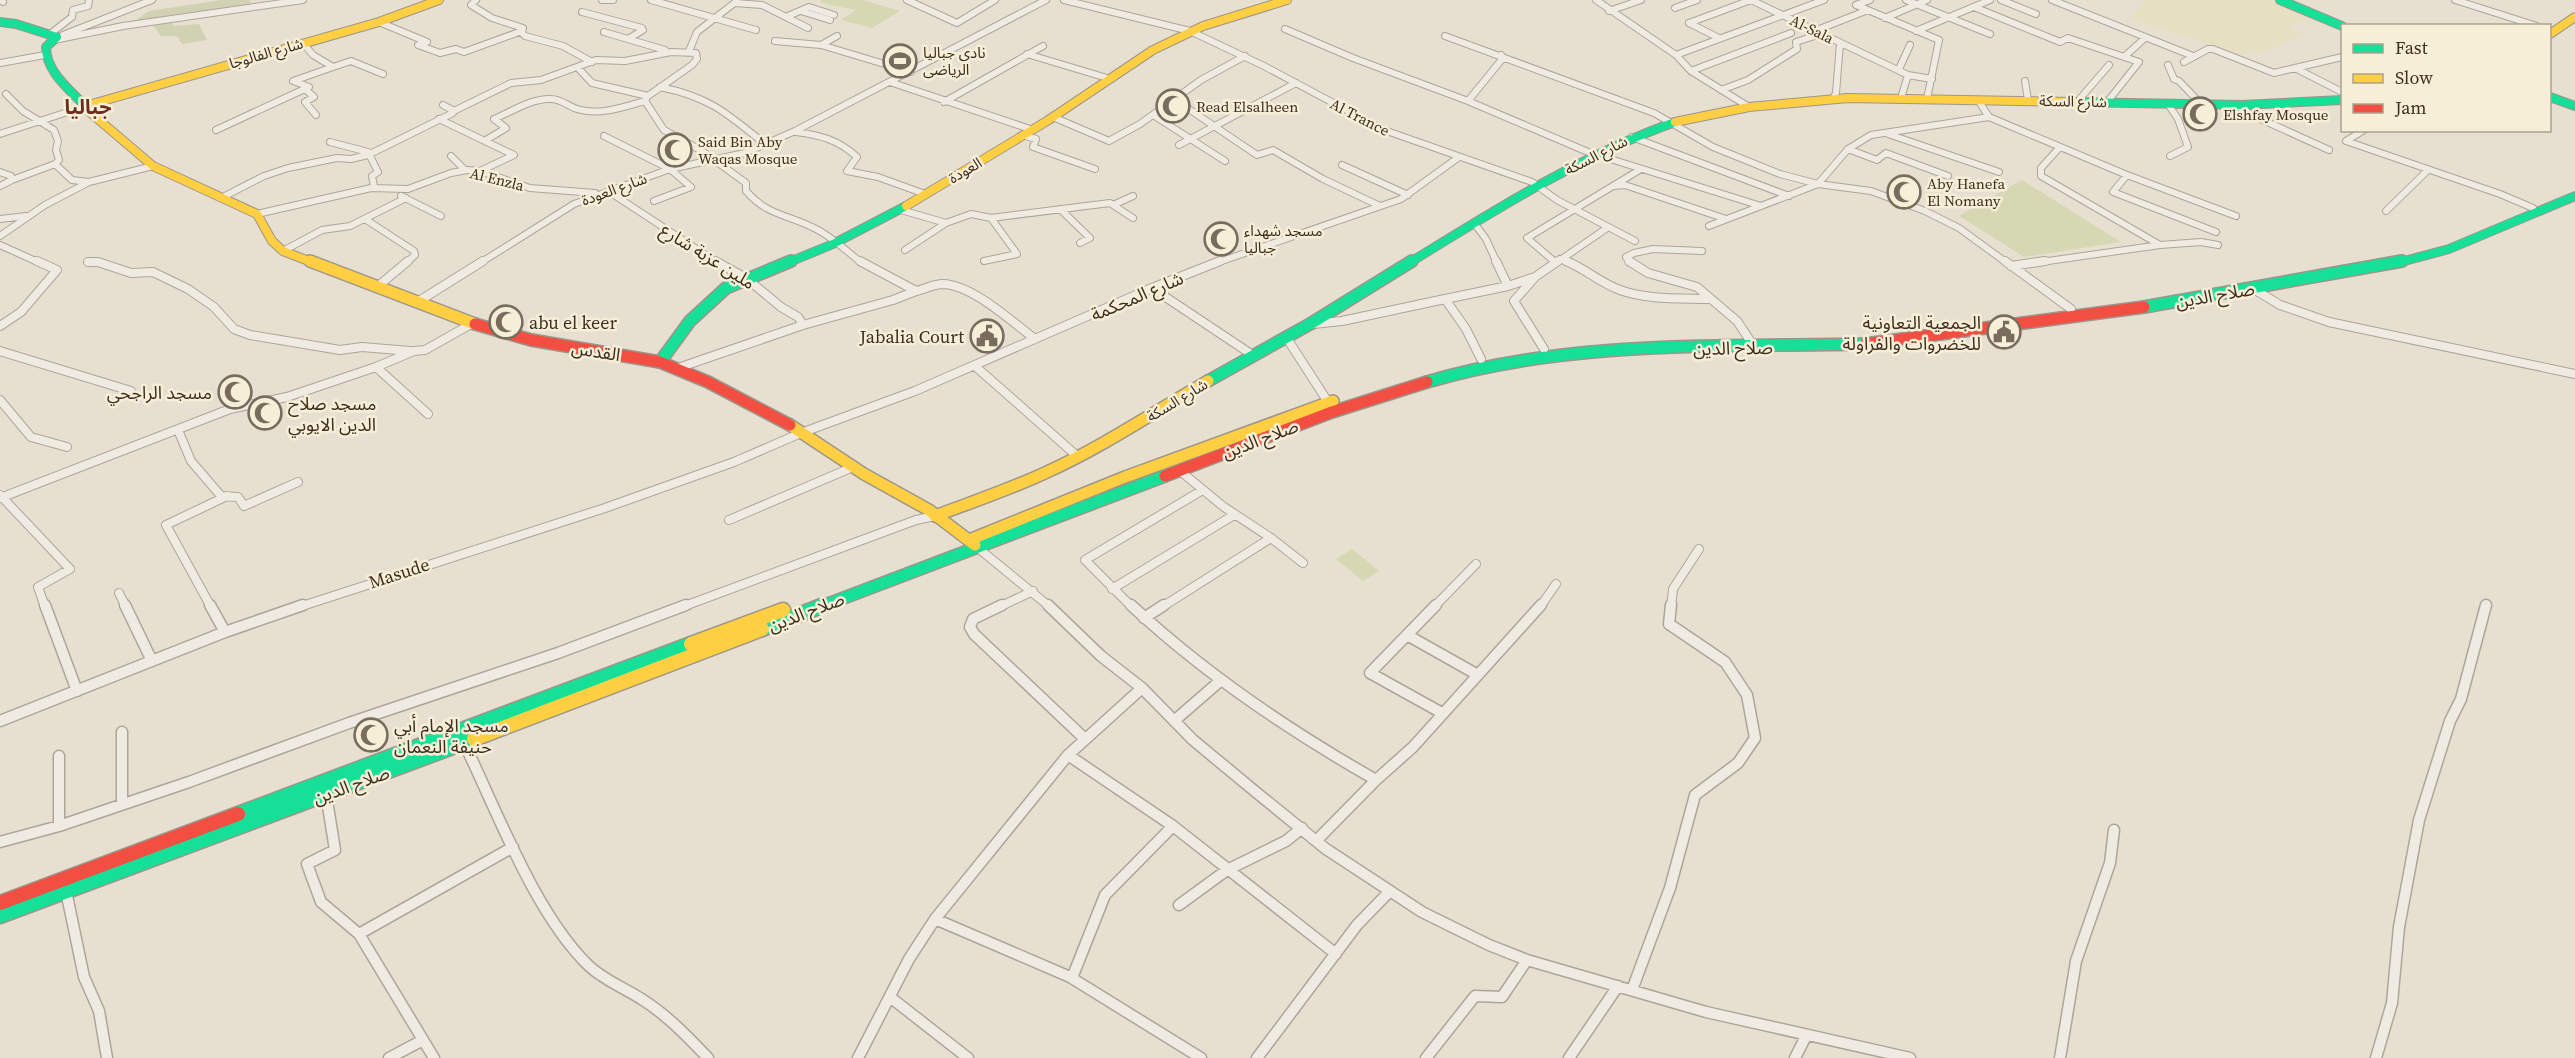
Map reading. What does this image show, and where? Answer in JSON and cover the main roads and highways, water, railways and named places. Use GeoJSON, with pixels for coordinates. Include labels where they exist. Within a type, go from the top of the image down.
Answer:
{"type":"FeatureCollection","features":[{"type":"Feature","properties":{"kind":"main road","name":"شارع الفالوجا"},"geometry":{"type":"LineString","coordinates":[[85,107],[379,21],[439,0]]}},
{"type":"Feature","properties":{"kind":"main road","name":"العودة"},"geometry":{"type":"LineString","coordinates":[[660,362],[690,321],[726,288],[833,244],[901,210],[1053,117],[1107,78],[1190,31],[1287,0]]}},
{"type":"Feature","properties":{"kind":"main road"},"geometry":{"type":"LineString","coordinates":[[2280,0],[2341,25]]}},
{"type":"Feature","properties":{"kind":"main road"},"geometry":{"type":"LineString","coordinates":[[2289,0],[2347,24]]}},
{"type":"Feature","properties":{"kind":"main road"},"geometry":{"type":"LineString","coordinates":[[2551,31],[2575,17]]}},
{"type":"Feature","properties":{"kind":"main road"},"geometry":{"type":"LineString","coordinates":[[0,22],[54,37],[46,47],[45,55],[51,70],[75,93],[85,107]]}},
{"type":"Feature","properties":{"kind":"main road"},"geometry":{"type":"LineString","coordinates":[[2551,96],[2575,104]]}},
{"type":"Feature","properties":{"kind":"main road","name":"شارع السكة"},"geometry":{"type":"LineString","coordinates":[[935,516],[1046,473],[1134,427],[1162,407],[1310,324],[1538,186],[1632,136],[1671,123],[1749,107],[1833,99],[2108,101],[2202,105],[2300,104],[2341,100]]}},
{"type":"Feature","properties":{"kind":"main road","name":"القدس"},"geometry":{"type":"LineString","coordinates":[[85,107],[153,166],[257,214],[262,220],[266,234],[282,251],[473,323],[531,340],[660,362],[718,387],[801,433],[853,467],[929,510],[973,544]]}},
{"type":"Feature","properties":{"kind":"main road","name":"صلاح الدين"},"geometry":{"type":"LineString","coordinates":[[0,916],[464,743],[897,576],[1135,473],[1328,402],[1481,359],[1544,349],[1578,345],[1886,333],[2072,309],[2365,263],[2422,250],[2468,236],[2533,208],[2575,186]]}},
{"type":"Feature","properties":{"kind":"main road","name":"صلاح الدين"},"geometry":{"type":"LineString","coordinates":[[0,903],[1332,412],[1447,376],[1553,355],[1630,350],[1841,345],[1897,341],[2047,322],[2384,266],[2449,249],[2575,196]]}},
{"type":"Feature","properties":{"kind":"place","name":"نادى جباليا الرياضى"},"geometry":{"type":"Point","coordinates":[900,61]}},
{"type":"Feature","properties":{"kind":"place","name":"Read Elsalheen"},"geometry":{"type":"Point","coordinates":[1173,106]}},
{"type":"Feature","properties":{"kind":"place","name":"Elshfay Mosque"},"geometry":{"type":"Point","coordinates":[2200,114]}},
{"type":"Feature","properties":{"kind":"place","name":"Said Bin Aby Waqas Mosque"},"geometry":{"type":"Point","coordinates":[675,150]}},
{"type":"Feature","properties":{"kind":"place","name":"Aby Hanefa El Nomany"},"geometry":{"type":"Point","coordinates":[1904,192]}},
{"type":"Feature","properties":{"kind":"place","name":"مسجد شهداء جباليا"},"geometry":{"type":"Point","coordinates":[1221,239]}},
{"type":"Feature","properties":{"kind":"place","name":"abu el keer"},"geometry":{"type":"Point","coordinates":[506,322]}},
{"type":"Feature","properties":{"kind":"place","name":"الجمعية التعاونية للخضروات والفراولة"},"geometry":{"type":"Point","coordinates":[2004,332]}},
{"type":"Feature","properties":{"kind":"place","name":"Jabalia Court"},"geometry":{"type":"Point","coordinates":[987,336]}},
{"type":"Feature","properties":{"kind":"place","name":"مسجد الراجحي"},"geometry":{"type":"Point","coordinates":[235,392]}},
{"type":"Feature","properties":{"kind":"place","name":"مسجد صلاح الدين الايوبي"},"geometry":{"type":"Point","coordinates":[265,413]}},
{"type":"Feature","properties":{"kind":"place","name":"مسجد الإمام أبي حنيفة النعمان"},"geometry":{"type":"Point","coordinates":[371,735]}},
{"type":"Feature","properties":{"kind":"district","name":"جباليا"},"geometry":{"type":"Point","coordinates":[88,107]}}]}
